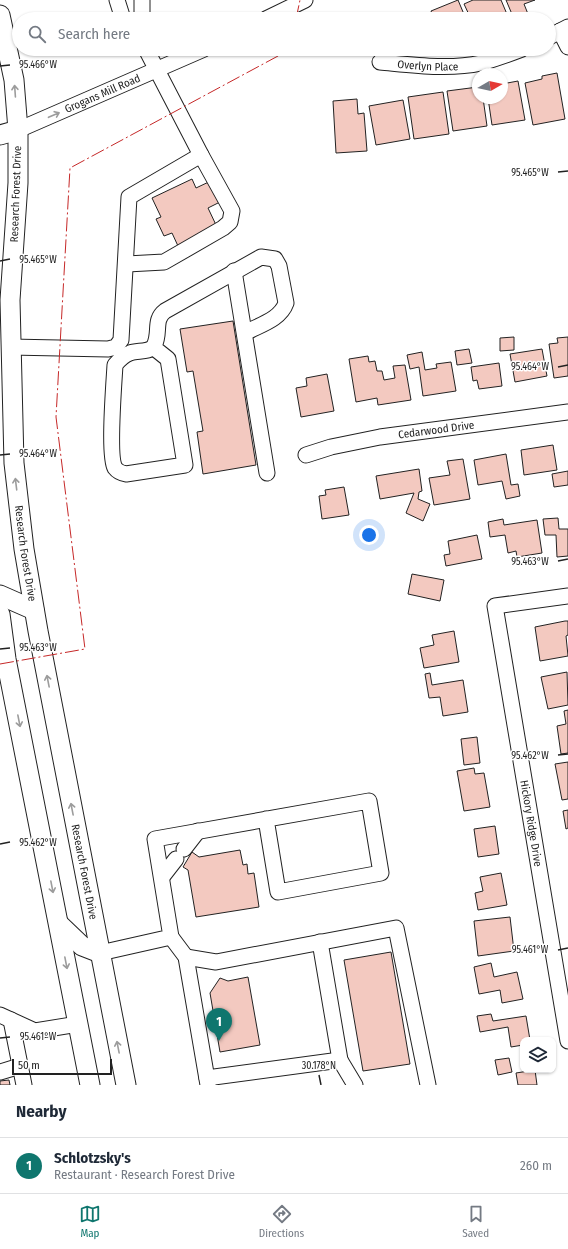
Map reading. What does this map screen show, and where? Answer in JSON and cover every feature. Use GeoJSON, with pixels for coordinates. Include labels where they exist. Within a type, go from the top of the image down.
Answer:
{"type":"FeatureCollection","features":[{"type":"Feature","properties":{"kind":"main road","name":"Research Forest Drive"},"geometry":{"type":"LineString","coordinates":[[0,15],[14,80],[18,130],[18,183],[10,300],[10,347],[14,463],[24,549],[34,610],[126,1085]]}},
{"type":"Feature","properties":{"kind":"main road","name":"Grogans Mill Road"},"geometry":{"type":"LineString","coordinates":[[0,135],[18,130]]}},
{"type":"Feature","properties":{"kind":"main road"},"geometry":{"type":"LineString","coordinates":[[0,595],[34,610]]}},
{"type":"Feature","properties":{"kind":"main road"},"geometry":{"type":"LineString","coordinates":[[0,614],[3,659],[59,924],[90,1085]]}},
{"type":"Feature","properties":{"kind":"main road"},"geometry":{"type":"LineString","coordinates":[[59,924],[82,946],[100,953]]}},
{"type":"Feature","properties":{"kind":"street"},"geometry":{"type":"LineString","coordinates":[[117,0],[121,12]]}},
{"type":"Feature","properties":{"kind":"street"},"geometry":{"type":"LineString","coordinates":[[142,0],[142,12]]}},
{"type":"Feature","properties":{"kind":"street"},"geometry":{"type":"LineString","coordinates":[[280,12],[304,0]]}},
{"type":"Feature","properties":{"kind":"street"},"geometry":{"type":"LineString","coordinates":[[559,32],[568,47]]}},
{"type":"Feature","properties":{"kind":"street"},"geometry":{"type":"LineString","coordinates":[[126,264],[164,262],[224,228],[230,222],[232,211],[150,56]]}},
{"type":"Feature","properties":{"kind":"street","name":"Grogans Mill Road"},"geometry":{"type":"LineString","coordinates":[[18,130],[158,71],[189,56]]}},
{"type":"Feature","properties":{"kind":"street","name":"Overlyn Place"},"geometry":{"type":"LineString","coordinates":[[380,62],[432,66],[461,66],[481,63],[502,56]]}},
{"type":"Feature","properties":{"kind":"street"},"geometry":{"type":"LineString","coordinates":[[153,347],[168,358],[185,465],[126,474],[119,473],[114,468],[112,446],[115,365],[121,340],[129,197],[201,154]]}},
{"type":"Feature","properties":{"kind":"street"},"geometry":{"type":"LineString","coordinates":[[153,347],[159,315],[261,256],[274,259],[279,266],[286,303],[284,309],[276,318],[245,333]]}},
{"type":"Feature","properties":{"kind":"street"},"geometry":{"type":"LineString","coordinates":[[234,271],[267,473]]}},
{"type":"Feature","properties":{"kind":"street"},"geometry":{"type":"LineString","coordinates":[[10,347],[119,353],[131,353],[147,350],[153,347]]}},
{"type":"Feature","properties":{"kind":"street","name":"Cedarwood Drive"},"geometry":{"type":"LineString","coordinates":[[306,456],[331,447],[380,437],[568,412]]}},
{"type":"Feature","properties":{"kind":"street","name":"Hickory Ridge Drive"},"geometry":{"type":"LineString","coordinates":[[568,596],[495,606],[568,1041]]}},
{"type":"Feature","properties":{"kind":"street"},"geometry":{"type":"LineString","coordinates":[[266,820],[278,892],[381,873],[369,801],[155,839],[171,937],[186,957],[208,1082],[340,1060]]}},
{"type":"Feature","properties":{"kind":"street"},"geometry":{"type":"LineString","coordinates":[[162,877],[198,831]]}},
{"type":"Feature","properties":{"kind":"street"},"geometry":{"type":"LineString","coordinates":[[186,957],[216,962],[396,928],[428,1085]]}},
{"type":"Feature","properties":{"kind":"street"},"geometry":{"type":"LineString","coordinates":[[100,953],[171,937]]}},
{"type":"Feature","properties":{"kind":"street"},"geometry":{"type":"LineString","coordinates":[[320,942],[340,1060],[356,1085]]}},
{"type":"Feature","properties":{"kind":"street"},"geometry":{"type":"LineString","coordinates":[[6,1017],[35,1031],[78,1024]]}},
{"type":"Feature","properties":{"kind":"street"},"geometry":{"type":"LineString","coordinates":[[6,1017],[24,1085]]}},
{"type":"Feature","properties":{"kind":"street"},"geometry":{"type":"LineString","coordinates":[[0,1072],[20,1066]]}},
{"type":"Feature","properties":{"kind":"building"},"geometry":{"type":"Polygon","coordinates":[[[458,0],[463,12],[431,12],[458,0]]]}},
{"type":"Feature","properties":{"kind":"building"},"geometry":{"type":"Polygon","coordinates":[[[473,0],[501,0],[506,12],[468,12],[464,4],[473,0]]]}},
{"type":"Feature","properties":{"kind":"building"},"geometry":{"type":"Polygon","coordinates":[[[506,0],[535,0],[524,4],[527,12],[511,12],[506,0]]]}},
{"type":"Feature","properties":{"kind":"building"},"geometry":{"type":"Polygon","coordinates":[[[557,73],[565,119],[533,125],[525,83],[542,79],[542,76],[557,73]]]}},
{"type":"Feature","properties":{"kind":"building"},"geometry":{"type":"Polygon","coordinates":[[[518,81],[525,120],[492,125],[489,104],[508,104],[508,83],[518,81]]]}},
{"type":"Feature","properties":{"kind":"building"},"geometry":{"type":"Polygon","coordinates":[[[472,88],[472,104],[484,104],[487,126],[453,131],[447,91],[472,88]]]}},
{"type":"Feature","properties":{"kind":"building"},"geometry":{"type":"Polygon","coordinates":[[[443,92],[449,134],[414,139],[408,97],[443,92]]]}},
{"type":"Feature","properties":{"kind":"building"},"geometry":{"type":"Polygon","coordinates":[[[357,99],[358,114],[364,113],[367,151],[336,153],[333,101],[357,99]]]}},
{"type":"Feature","properties":{"kind":"building"},"geometry":{"type":"Polygon","coordinates":[[[403,100],[410,139],[376,145],[369,106],[403,100]]]}},
{"type":"Feature","properties":{"kind":"building"},"geometry":{"type":"Polygon","coordinates":[[[192,179],[196,188],[215,179],[224,200],[208,208],[217,227],[178,246],[172,233],[164,236],[156,219],[161,217],[152,198],[192,179]]]}},
{"type":"Feature","properties":{"kind":"building"},"geometry":{"type":"Polygon","coordinates":[[[233,321],[256,465],[203,474],[197,432],[203,431],[193,371],[187,372],[180,329],[233,321]]]}},
{"type":"Feature","properties":{"kind":"building"},"geometry":{"type":"Polygon","coordinates":[[[514,337],[514,350],[500,351],[500,338],[514,337]]]}},
{"type":"Feature","properties":{"kind":"building"},"geometry":{"type":"Polygon","coordinates":[[[568,337],[568,376],[554,378],[549,344],[558,343],[557,338],[568,337]]]}},
{"type":"Feature","properties":{"kind":"building"},"geometry":{"type":"Polygon","coordinates":[[[469,349],[472,363],[457,365],[455,351],[469,349]]]}},
{"type":"Feature","properties":{"kind":"building"},"geometry":{"type":"Polygon","coordinates":[[[542,349],[547,376],[515,382],[510,354],[542,349]]]}},
{"type":"Feature","properties":{"kind":"building"},"geometry":{"type":"Polygon","coordinates":[[[422,352],[425,370],[437,368],[436,364],[451,362],[456,391],[423,396],[419,367],[410,369],[407,355],[422,352]]]}},
{"type":"Feature","properties":{"kind":"building"},"geometry":{"type":"Polygon","coordinates":[[[368,356],[369,362],[375,361],[377,371],[382,371],[384,380],[395,378],[393,366],[405,365],[411,400],[378,405],[377,398],[356,402],[349,359],[368,356]]]}},
{"type":"Feature","properties":{"kind":"building"},"geometry":{"type":"Polygon","coordinates":[[[499,363],[502,386],[479,389],[477,380],[473,381],[471,367],[499,363]]]}},
{"type":"Feature","properties":{"kind":"building"},"geometry":{"type":"Polygon","coordinates":[[[327,374],[334,411],[301,417],[296,388],[307,386],[306,378],[327,374]]]}},
{"type":"Feature","properties":{"kind":"building"},"geometry":{"type":"Polygon","coordinates":[[[553,445],[557,470],[524,475],[521,450],[553,445]]]}},
{"type":"Feature","properties":{"kind":"building"},"geometry":{"type":"Polygon","coordinates":[[[506,454],[511,485],[518,484],[520,496],[506,499],[502,481],[478,485],[474,460],[506,454]]]}},
{"type":"Feature","properties":{"kind":"building"},"geometry":{"type":"Polygon","coordinates":[[[463,459],[470,499],[434,505],[429,478],[450,475],[447,461],[463,459]]]}},
{"type":"Feature","properties":{"kind":"building"},"geometry":{"type":"Polygon","coordinates":[[[419,469],[422,491],[419,492],[418,499],[430,504],[423,521],[406,513],[414,493],[380,499],[376,476],[419,469]]]}},
{"type":"Feature","properties":{"kind":"building"},"geometry":{"type":"Polygon","coordinates":[[[568,471],[568,485],[554,487],[552,474],[568,471]]]}},
{"type":"Feature","properties":{"kind":"building"},"geometry":{"type":"Polygon","coordinates":[[[344,487],[349,515],[322,519],[319,496],[326,495],[325,490],[344,487]]]}},
{"type":"Feature","properties":{"kind":"building"},"geometry":{"type":"Polygon","coordinates":[[[558,518],[559,529],[568,529],[568,556],[557,557],[556,535],[545,535],[543,519],[558,518]]]}},
{"type":"Feature","properties":{"kind":"building"},"geometry":{"type":"Polygon","coordinates":[[[503,519],[504,525],[537,520],[542,553],[517,557],[516,551],[508,553],[505,535],[490,537],[488,522],[503,519]]]}},
{"type":"Feature","properties":{"kind":"building"},"geometry":{"type":"Polygon","coordinates":[[[477,535],[482,559],[446,566],[444,555],[450,554],[448,541],[477,535]]]}},
{"type":"Feature","properties":{"kind":"building"},"geometry":{"type":"Polygon","coordinates":[[[412,574],[444,580],[440,601],[408,594],[412,574]]]}},
{"type":"Feature","properties":{"kind":"building"},"geometry":{"type":"Polygon","coordinates":[[[568,621],[568,635],[566,636],[568,656],[540,661],[535,627],[568,621]]]}},
{"type":"Feature","properties":{"kind":"building"},"geometry":{"type":"Polygon","coordinates":[[[454,631],[459,662],[424,668],[420,648],[434,645],[432,635],[454,631]]]}},
{"type":"Feature","properties":{"kind":"building"},"geometry":{"type":"Polygon","coordinates":[[[567,672],[568,705],[548,709],[541,677],[567,672]]]}},
{"type":"Feature","properties":{"kind":"building"},"geometry":{"type":"Polygon","coordinates":[[[430,673],[432,685],[463,680],[468,712],[443,716],[440,697],[429,698],[425,674],[430,673]]]}},
{"type":"Feature","properties":{"kind":"building"},"geometry":{"type":"Polygon","coordinates":[[[568,710],[568,753],[561,754],[557,726],[566,724],[564,711],[568,710]]]}},
{"type":"Feature","properties":{"kind":"building"},"geometry":{"type":"Polygon","coordinates":[[[477,737],[480,763],[464,765],[461,739],[477,737]]]}},
{"type":"Feature","properties":{"kind":"building"},"geometry":{"type":"Polygon","coordinates":[[[568,762],[568,799],[562,800],[555,764],[568,762]]]}},
{"type":"Feature","properties":{"kind":"building"},"geometry":{"type":"Polygon","coordinates":[[[474,768],[475,774],[484,773],[490,807],[464,811],[457,771],[474,768]]]}},
{"type":"Feature","properties":{"kind":"building"},"geometry":{"type":"Polygon","coordinates":[[[568,810],[568,828],[566,829],[563,811],[568,810]]]}},
{"type":"Feature","properties":{"kind":"building"},"geometry":{"type":"Polygon","coordinates":[[[495,826],[499,854],[478,857],[474,829],[495,826]]]}},
{"type":"Feature","properties":{"kind":"building"},"geometry":{"type":"Polygon","coordinates":[[[240,850],[243,865],[247,864],[248,874],[254,873],[259,907],[196,917],[188,870],[183,867],[192,852],[199,857],[240,850]]]}},
{"type":"Feature","properties":{"kind":"building"},"geometry":{"type":"Polygon","coordinates":[[[501,873],[507,905],[478,910],[475,893],[483,891],[480,877],[501,873]]]}},
{"type":"Feature","properties":{"kind":"building"},"geometry":{"type":"Polygon","coordinates":[[[510,917],[514,951],[478,956],[474,921],[510,917]]]}},
{"type":"Feature","properties":{"kind":"building"},"geometry":{"type":"Polygon","coordinates":[[[391,952],[410,1064],[363,1071],[344,960],[391,952]]]}},
{"type":"Feature","properties":{"kind":"building"},"geometry":{"type":"Polygon","coordinates":[[[491,963],[494,977],[517,972],[523,999],[502,1003],[500,990],[479,994],[474,967],[491,963]]]}},
{"type":"Feature","properties":{"kind":"building"},"geometry":{"type":"Polygon","coordinates":[[[248,977],[260,1045],[220,1052],[210,993],[220,978],[228,981],[248,977]]]}},
{"type":"Feature","properties":{"kind":"building"},"geometry":{"type":"Polygon","coordinates":[[[491,1014],[493,1021],[526,1016],[530,1037],[520,1037],[520,1046],[511,1047],[508,1027],[480,1032],[477,1016],[491,1014]]]}},
{"type":"Feature","properties":{"kind":"building"},"geometry":{"type":"Polygon","coordinates":[[[509,1058],[512,1072],[498,1075],[495,1060],[509,1058]]]}},
{"type":"Feature","properties":{"kind":"building"},"geometry":{"type":"Polygon","coordinates":[[[516,1073],[535,1073],[537,1085],[518,1085],[516,1073]]]}},
{"type":"Feature","properties":{"kind":"building"},"geometry":{"type":"Polygon","coordinates":[[[9,1080],[10,1085],[0,1085],[0,1081],[9,1080]]]}},
{"type":"Feature","properties":{"kind":"power"},"geometry":{"type":"LineString","coordinates":[[297,12],[300,0]]}},
{"type":"Feature","properties":{"kind":"power"},"geometry":{"type":"LineString","coordinates":[[0,664],[85,649],[56,417],[70,168],[278,56]]}},
{"type":"Feature","properties":{"kind":"place","name":"Schlotzsky's"},"geometry":{"type":"Point","coordinates":[219,1041]}}]}
